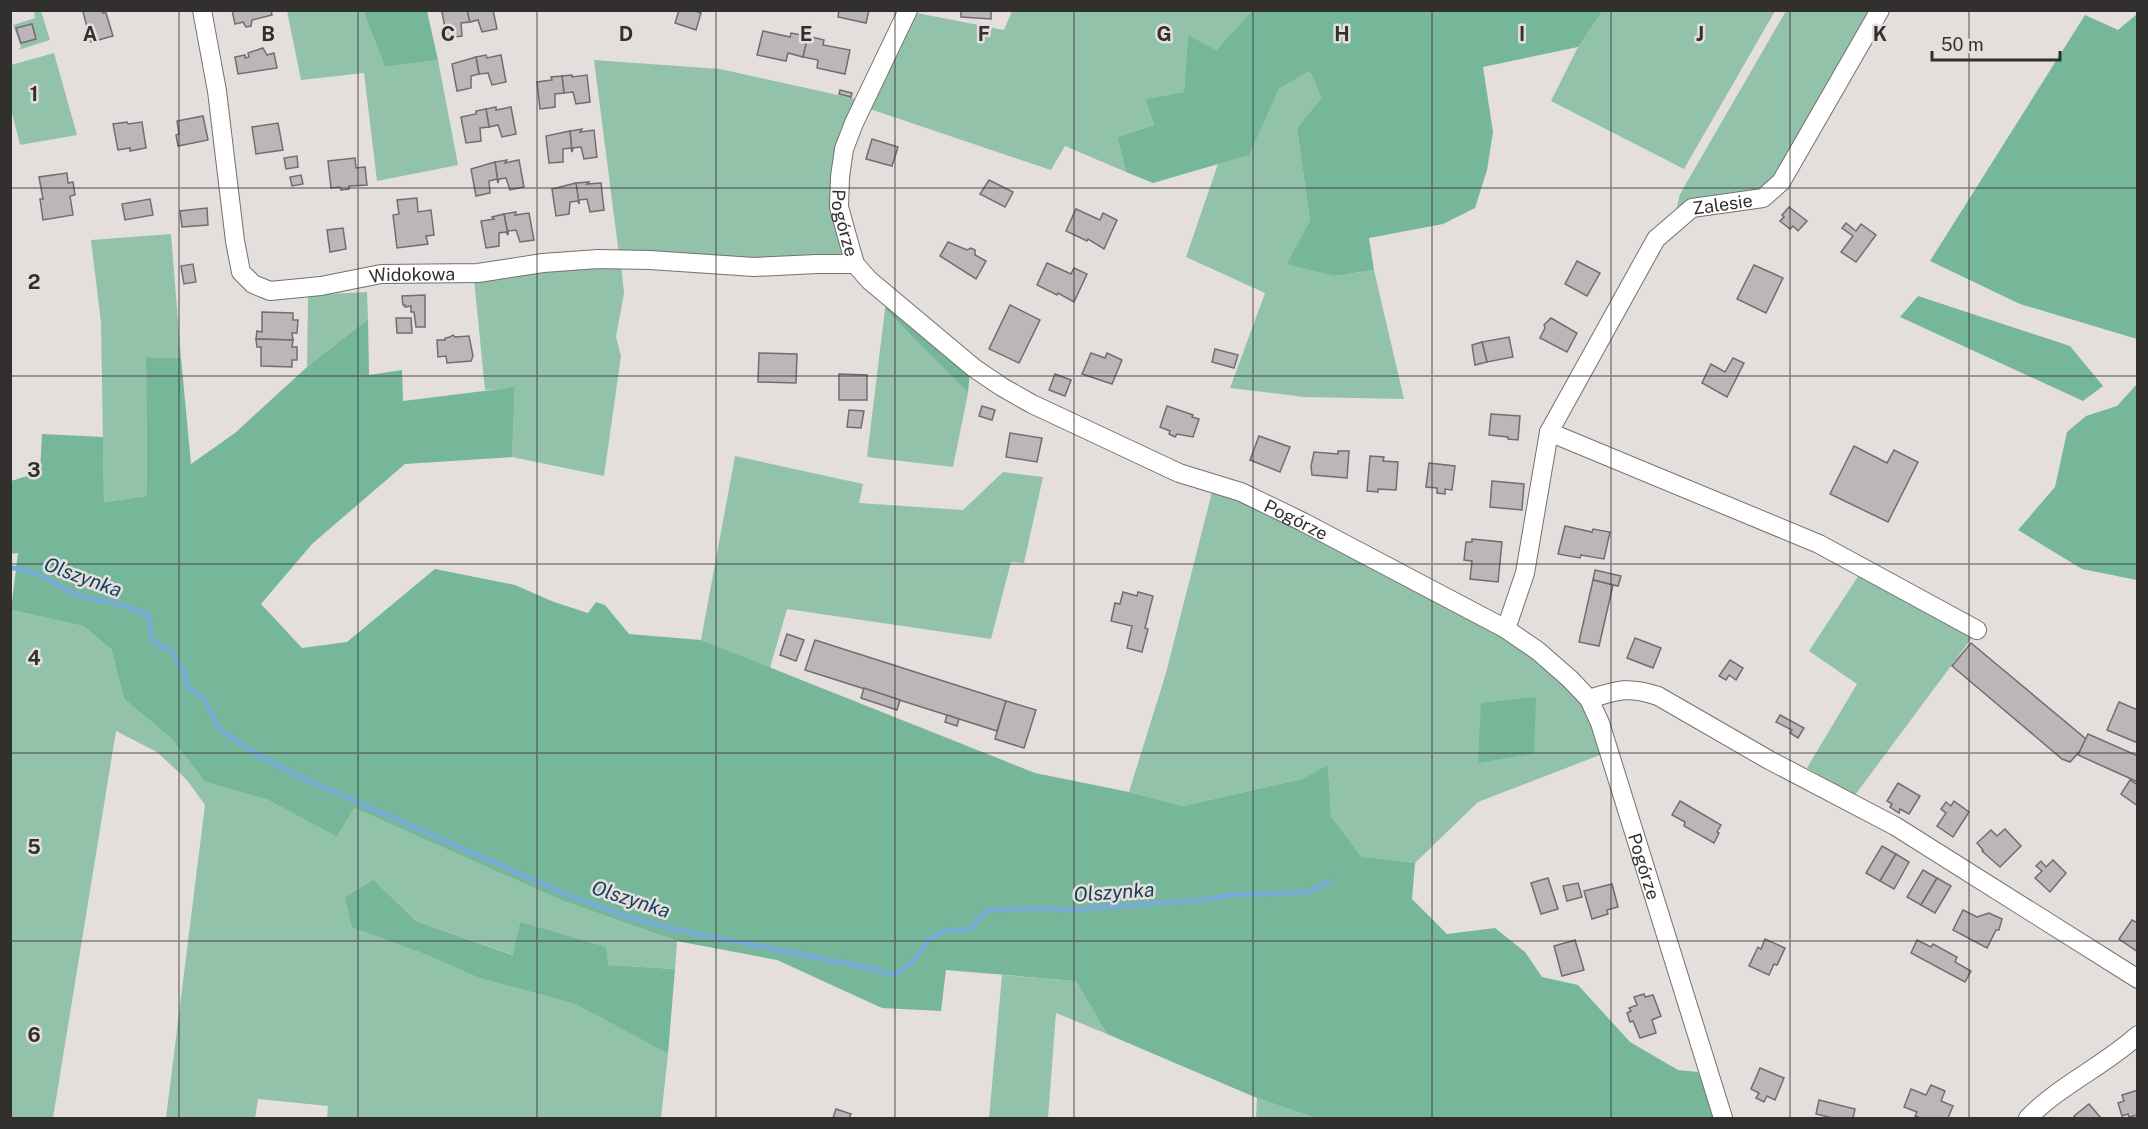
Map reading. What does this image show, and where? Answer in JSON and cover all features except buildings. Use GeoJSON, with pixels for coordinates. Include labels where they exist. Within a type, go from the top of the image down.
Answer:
{"type":"FeatureCollection","features":[{"type":"Feature","properties":{"kind":"street","name":"Widokowa"},"geometry":{"type":"LineString","coordinates":[[202,10],[217,91],[235,241],[241,272],[253,284],[262,288],[270,291],[321,286],[381,274],[478,273],[543,263],[598,259],[754,267],[855,264]]}},
{"type":"Feature","properties":{"kind":"street","name":"Pogórze"},"geometry":{"type":"LineString","coordinates":[[908,10],[875,76],[844,149],[839,207],[855,264],[869,280],[946,346],[1002,387],[1032,404],[1179,473],[1241,492],[1314,527],[1506,629],[1570,679],[1589,699],[1600,723],[1723,1119]]}},
{"type":"Feature","properties":{"kind":"street","name":"Zalesie"},"geometry":{"type":"LineString","coordinates":[[1506,629],[1525,573],[1549,432],[1656,239],[1692,208],[1763,198],[1781,182],[1880,10]]}},
{"type":"Feature","properties":{"kind":"street"},"geometry":{"type":"LineString","coordinates":[[1549,432],[1819,544],[1977,630]]}},
{"type":"Feature","properties":{"kind":"street"},"geometry":{"type":"LineString","coordinates":[[1589,699],[1621,690],[1638,690],[1658,696],[1769,760],[1895,826],[2138,979]]}},
{"type":"Feature","properties":{"kind":"street"},"geometry":{"type":"LineString","coordinates":[[2028,1119],[2046,1101],[2123,1049],[2138,1035]]}},
{"type":"Feature","properties":{"kind":"green space"},"geometry":{"type":"Polygon","coordinates":[[[34,11],[41,11],[50,40],[18,50],[21,47],[13,25],[35,18],[34,11]]]}},
{"type":"Feature","properties":{"kind":"green space"},"geometry":{"type":"Polygon","coordinates":[[[287,11],[363,11],[385,67],[438,60],[458,165],[377,181],[364,73],[301,80],[287,11]]]}},
{"type":"Feature","properties":{"kind":"green space"},"geometry":{"type":"Polygon","coordinates":[[[363,11],[427,11],[438,60],[385,67],[363,11]]]}},
{"type":"Feature","properties":{"kind":"green space"},"geometry":{"type":"Polygon","coordinates":[[[1012,11],[1252,11],[1216,50],[1188,36],[1184,92],[1145,99],[1154,125],[1117,137],[1126,172],[1065,146],[1051,170],[870,109],[917,13],[1004,30],[1012,11]]]}},
{"type":"Feature","properties":{"kind":"green space"},"geometry":{"type":"Polygon","coordinates":[[[1252,11],[1603,11],[1578,47],[1483,67],[1493,132],[1487,170],[1475,208],[1443,224],[1369,238],[1374,270],[1334,276],[1287,264],[1310,220],[1297,128],[1321,98],[1310,71],[1279,89],[1249,155],[1153,183],[1126,172],[1117,137],[1154,125],[1145,99],[1184,92],[1188,35],[1216,50],[1252,11]]]}},
{"type":"Feature","properties":{"kind":"green space"},"geometry":{"type":"Polygon","coordinates":[[[1603,11],[1775,11],[1684,169],[1551,101],[1578,47],[1603,11]]]}},
{"type":"Feature","properties":{"kind":"green space"},"geometry":{"type":"Polygon","coordinates":[[[1786,11],[1873,11],[1778,181],[1761,194],[1676,211],[1680,194],[1786,11]]]}},
{"type":"Feature","properties":{"kind":"green space"},"geometry":{"type":"Polygon","coordinates":[[[2137,14],[2137,339],[2020,304],[1930,261],[2085,15],[2118,30],[2137,14]]]}},
{"type":"Feature","properties":{"kind":"green space"},"geometry":{"type":"Polygon","coordinates":[[[54,53],[77,135],[20,145],[11,109],[11,65],[54,53]]]}},
{"type":"Feature","properties":{"kind":"green space"},"geometry":{"type":"Polygon","coordinates":[[[594,60],[720,69],[856,99],[842,129],[832,160],[833,200],[845,253],[760,261],[619,255],[594,60]]]}},
{"type":"Feature","properties":{"kind":"green space"},"geometry":{"type":"Polygon","coordinates":[[[1310,71],[1321,98],[1297,128],[1310,220],[1288,263],[1334,276],[1374,270],[1404,399],[1304,397],[1230,388],[1265,293],[1186,257],[1218,164],[1249,154],[1279,89],[1310,71]]]}},
{"type":"Feature","properties":{"kind":"green space"},"geometry":{"type":"Polygon","coordinates":[[[171,234],[181,358],[146,357],[147,496],[104,502],[101,323],[91,240],[171,234]]]}},
{"type":"Feature","properties":{"kind":"green space"},"geometry":{"type":"Polygon","coordinates":[[[580,265],[621,265],[624,293],[616,337],[621,356],[604,476],[512,457],[515,388],[485,390],[474,279],[580,265]]]}},
{"type":"Feature","properties":{"kind":"green space"},"geometry":{"type":"Polygon","coordinates":[[[367,292],[368,319],[307,367],[308,295],[367,292]]]}},
{"type":"Feature","properties":{"kind":"green space"},"geometry":{"type":"Polygon","coordinates":[[[1918,296],[2070,346],[2103,386],[2083,401],[1900,317],[1918,296]]]}},
{"type":"Feature","properties":{"kind":"green space"},"geometry":{"type":"Polygon","coordinates":[[[888,300],[970,370],[968,393],[885,309],[888,300]]]}},
{"type":"Feature","properties":{"kind":"green space"},"geometry":{"type":"Polygon","coordinates":[[[885,309],[968,393],[953,467],[867,457],[885,309]]]}},
{"type":"Feature","properties":{"kind":"green space"},"geometry":{"type":"Polygon","coordinates":[[[368,319],[369,375],[402,370],[403,401],[515,387],[512,457],[405,464],[312,544],[261,604],[302,648],[347,642],[435,569],[515,585],[554,602],[588,613],[596,602],[605,605],[629,634],[701,640],[1035,773],[1129,792],[1183,806],[1302,779],[1328,765],[1331,816],[1361,857],[1415,863],[1412,899],[1447,934],[1495,928],[1525,952],[1542,977],[1578,985],[1630,1042],[1678,1070],[1698,1072],[1716,1118],[1316,1118],[1257,1098],[1107,1034],[1076,981],[946,970],[941,1011],[882,1008],[777,960],[677,941],[563,901],[354,808],[337,837],[268,800],[205,782],[171,738],[124,699],[111,649],[83,626],[11,610],[18,553],[11,554],[11,481],[40,472],[42,434],[103,437],[104,502],[147,496],[146,357],[181,358],[191,464],[235,433],[307,367],[368,319]]]}},
{"type":"Feature","properties":{"kind":"green space"},"geometry":{"type":"Polygon","coordinates":[[[2137,384],[2137,580],[2082,569],[2018,530],[2055,487],[2067,432],[2086,416],[2117,406],[2137,384]]]}},
{"type":"Feature","properties":{"kind":"green space"},"geometry":{"type":"Polygon","coordinates":[[[735,456],[863,484],[859,503],[963,510],[1003,472],[1043,477],[1024,563],[1011,562],[991,639],[787,609],[770,668],[701,640],[735,456]]]}},
{"type":"Feature","properties":{"kind":"green space"},"geometry":{"type":"Polygon","coordinates":[[[1212,492],[1238,498],[1488,626],[1545,665],[1578,697],[1591,717],[1605,753],[1478,802],[1415,863],[1361,858],[1331,816],[1328,766],[1302,779],[1183,806],[1129,792],[1166,673],[1212,492]]]}},
{"type":"Feature","properties":{"kind":"green space"},"geometry":{"type":"Polygon","coordinates":[[[1859,575],[1974,635],[1855,795],[1807,768],[1857,684],[1809,651],[1859,575]]]}},
{"type":"Feature","properties":{"kind":"green space"},"geometry":{"type":"Polygon","coordinates":[[[11,610],[83,626],[111,649],[124,699],[171,738],[205,782],[268,800],[337,837],[354,808],[563,901],[677,941],[675,969],[608,965],[520,922],[514,955],[416,921],[374,880],[417,951],[479,978],[575,1004],[668,1054],[661,1118],[327,1118],[328,1106],[258,1099],[255,1118],[166,1118],[205,805],[187,780],[157,752],[116,731],[53,1118],[11,1118],[11,610]]]}},
{"type":"Feature","properties":{"kind":"green space"},"geometry":{"type":"Polygon","coordinates":[[[1536,697],[1534,753],[1478,763],[1481,703],[1536,697]]]}},
{"type":"Feature","properties":{"kind":"green space"},"geometry":{"type":"Polygon","coordinates":[[[374,880],[416,921],[513,955],[520,922],[606,947],[608,965],[675,969],[668,1054],[575,1004],[479,978],[417,951],[352,927],[345,897],[374,880]]]}},
{"type":"Feature","properties":{"kind":"green space"},"geometry":{"type":"Polygon","coordinates":[[[1002,975],[1076,981],[1107,1034],[1056,1013],[1048,1118],[989,1118],[1002,975]]]}},
{"type":"Feature","properties":{"kind":"green space"},"geometry":{"type":"Polygon","coordinates":[[[1257,1098],[1316,1118],[1256,1118],[1257,1098]]]}},
{"type":"Feature","properties":{"kind":"waterway","name":"Olszynka"},"geometry":{"type":"LineString","coordinates":[[10,568],[38,574],[83,597],[112,602],[148,614],[153,642],[170,650],[185,673],[187,687],[204,699],[220,730],[265,759],[307,780],[563,893],[629,917],[669,928],[879,970],[894,975],[912,963],[928,940],[944,931],[970,929],[988,910],[1042,908],[1068,910],[1201,900],[1230,895],[1309,892],[1328,882]]}}]}
